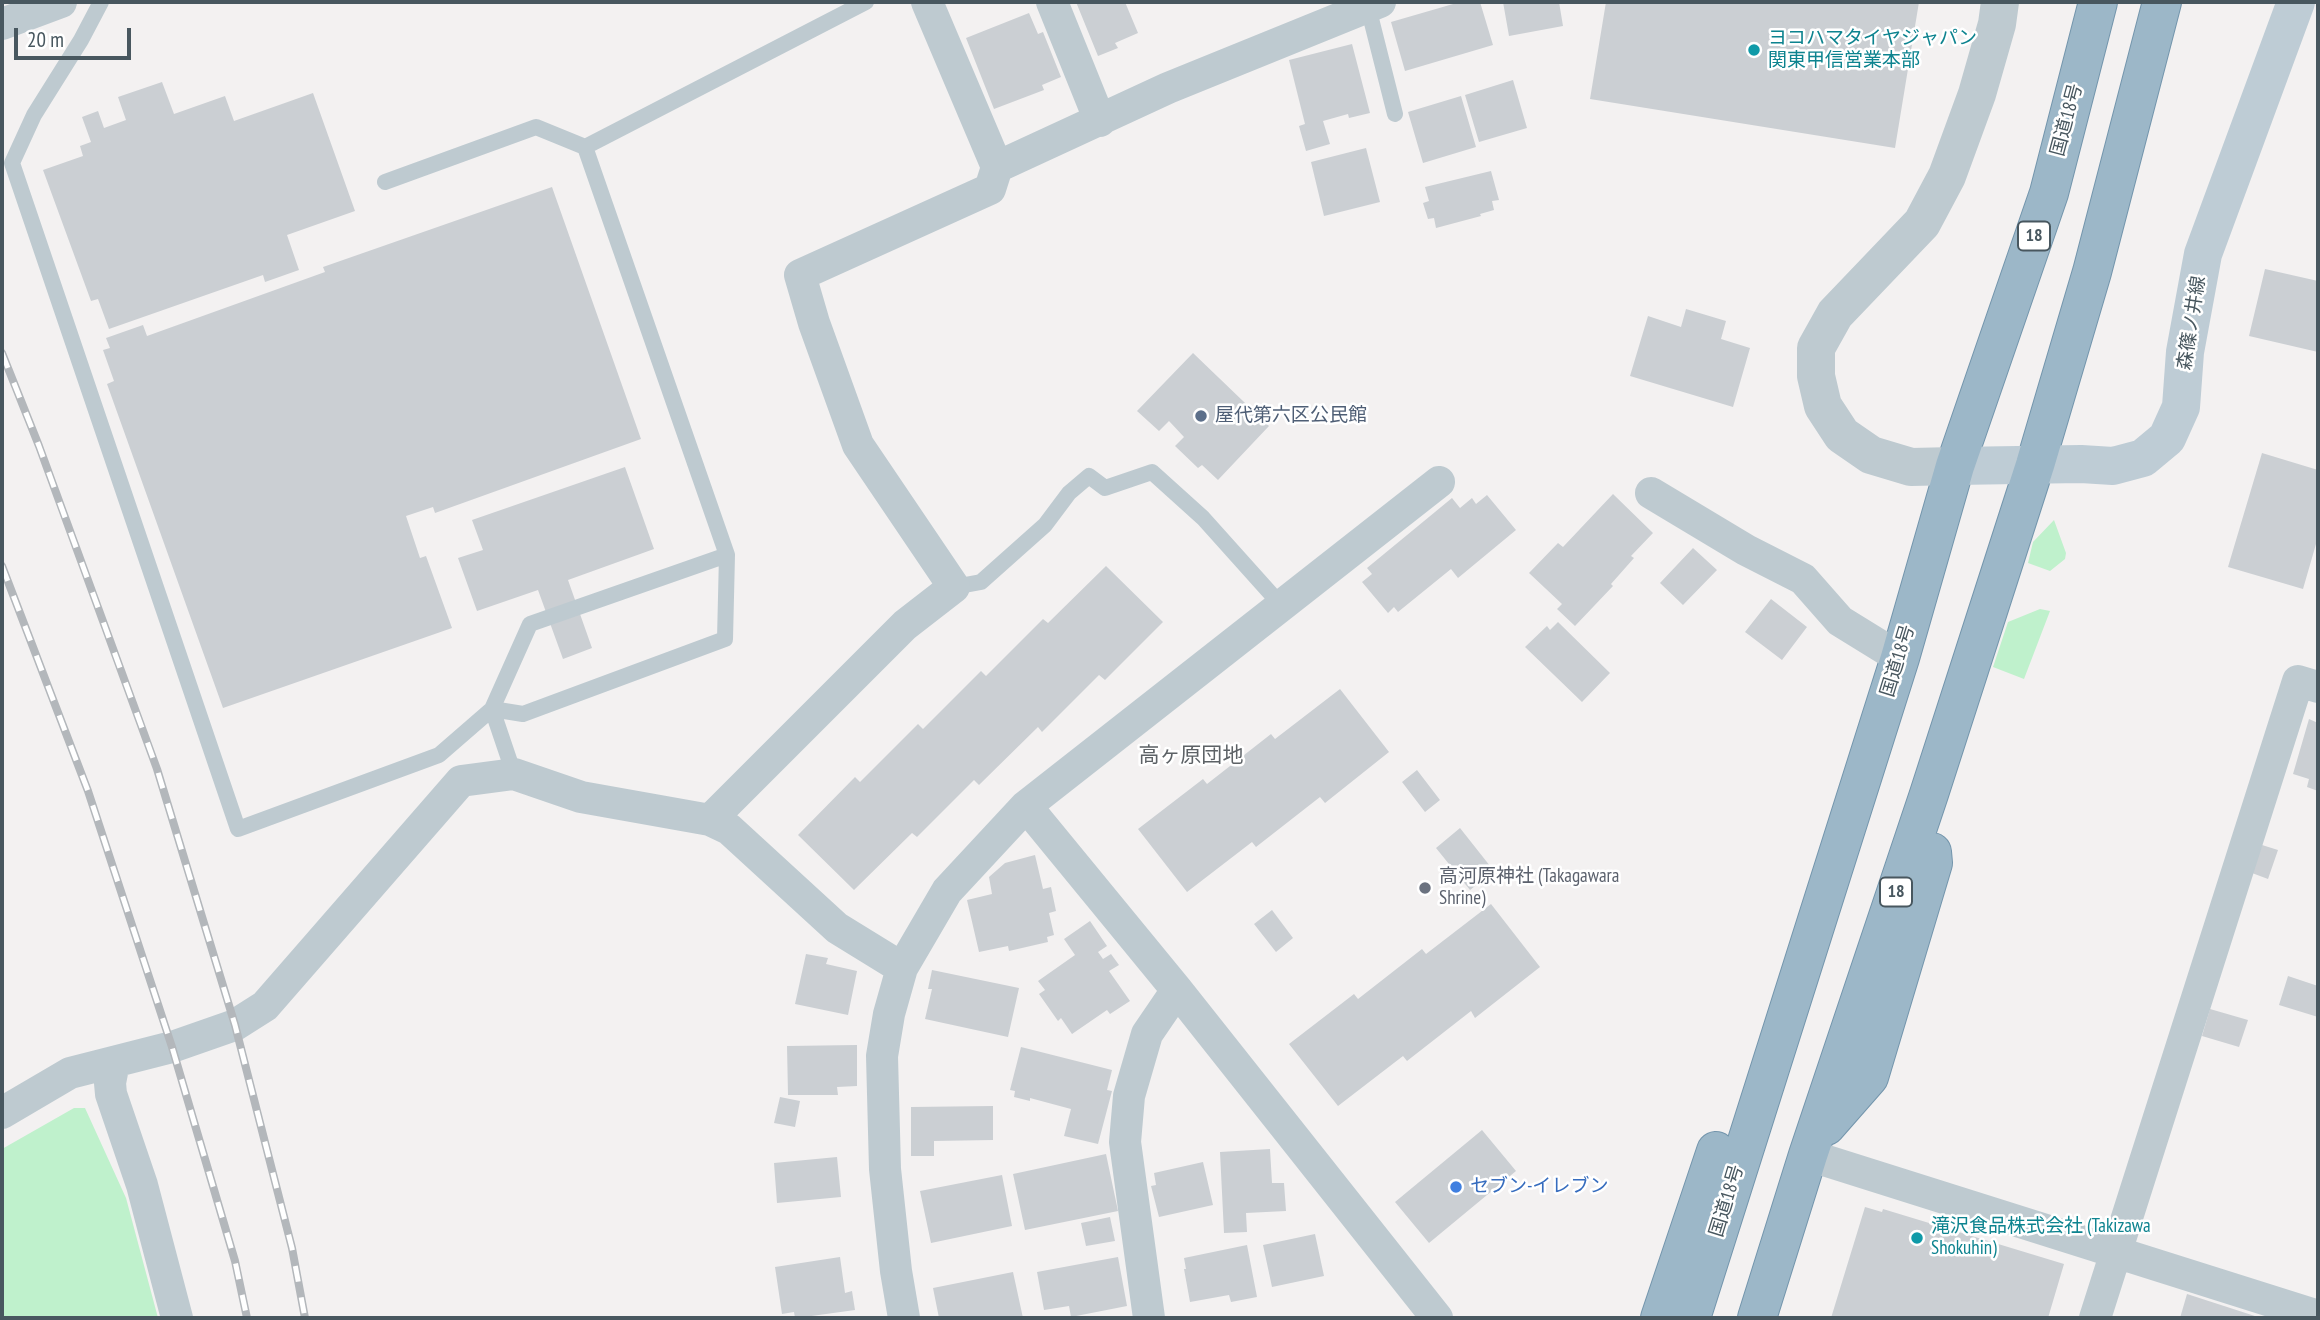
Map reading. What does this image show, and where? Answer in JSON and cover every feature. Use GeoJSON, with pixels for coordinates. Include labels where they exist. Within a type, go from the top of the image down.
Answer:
{"type":"FeatureCollection","features":[{"type":"Feature","properties":{"kind":"highway","name":"国道18号"},"geometry":{"type":"LineString","coordinates":[[1691,1318],[1900,658],[1955,466],[2049,193],[2098,2]]}},
{"type":"Feature","properties":{"kind":"highway","name":"18"},"geometry":{"type":"LineString","coordinates":[[1757,1318],[2035,465],[2092,272],[2162,2]]}},
{"type":"Feature","properties":{"kind":"highway"},"geometry":{"type":"LineString","coordinates":[[1660,1318],[1726,1121],[1763,1089]]}},
{"type":"Feature","properties":{"kind":"main road","name":"森篠ノ井線"},"geometry":{"type":"LineString","coordinates":[[1955,466],[2081,464],[2113,467],[2143,458],[2167,438],[2181,407],[2185,352],[2203,254],[2296,2]]}},
{"type":"Feature","properties":{"kind":"street"},"geometry":{"type":"LineString","coordinates":[[2,24],[61,2]]}},
{"type":"Feature","properties":{"kind":"street"},"geometry":{"type":"LineString","coordinates":[[710,820],[905,625],[954,587],[858,445],[814,323],[800,275],[990,188],[998,167],[927,2]]}},
{"type":"Feature","properties":{"kind":"street"},"geometry":{"type":"LineString","coordinates":[[1052,2],[1100,121]]}},
{"type":"Feature","properties":{"kind":"street"},"geometry":{"type":"LineString","coordinates":[[1955,466],[1911,467],[1871,455],[1842,435],[1823,406],[1816,376],[1816,348],[1835,314],[1922,223],[1935,199],[1947,176],[1977,94],[1997,24],[2000,2]]}},
{"type":"Feature","properties":{"kind":"street"},"geometry":{"type":"LineString","coordinates":[[998,167],[1168,88],[1374,4]]}},
{"type":"Feature","properties":{"kind":"street"},"geometry":{"type":"LineString","coordinates":[[904,1318],[885,1168],[882,1056],[889,1014],[902,968],[947,891],[1026,806],[1440,482]]}},
{"type":"Feature","properties":{"kind":"street"},"geometry":{"type":"LineString","coordinates":[[1651,494],[1746,550],[1803,579],[1840,621],[1900,658]]}},
{"type":"Feature","properties":{"kind":"street"},"geometry":{"type":"LineString","coordinates":[[2095,1318],[2298,681],[2318,687]]}},
{"type":"Feature","properties":{"kind":"street"},"geometry":{"type":"LineString","coordinates":[[2,1113],[70,1073],[172,1046],[236,1025],[265,1006],[461,781],[514,774],[580,797],[710,820],[729,829],[837,928],[902,968]]}},
{"type":"Feature","properties":{"kind":"street"},"geometry":{"type":"LineString","coordinates":[[1026,806],[1177,990],[1437,1318]]}},
{"type":"Feature","properties":{"kind":"street"},"geometry":{"type":"LineString","coordinates":[[1149,1318],[1125,1142],[1129,1096],[1147,1034],[1177,990]]}},
{"type":"Feature","properties":{"kind":"street"},"geometry":{"type":"LineString","coordinates":[[114,1062],[111,1094],[142,1185],[177,1318]]}},
{"type":"Feature","properties":{"kind":"street"},"geometry":{"type":"LineString","coordinates":[[1811,1148],[2115,1251],[2318,1315]]}},
{"type":"Feature","properties":{"kind":"lane"},"geometry":{"type":"LineString","coordinates":[[101,2],[81,40],[34,115],[12,163],[238,829],[439,755],[492,709],[530,624],[727,555]]}},
{"type":"Feature","properties":{"kind":"lane"},"geometry":{"type":"LineString","coordinates":[[585,147],[866,2]]}},
{"type":"Feature","properties":{"kind":"lane"},"geometry":{"type":"LineString","coordinates":[[1374,4],[1395,114]]}},
{"type":"Feature","properties":{"kind":"lane"},"geometry":{"type":"LineString","coordinates":[[385,182],[536,127],[585,147],[727,555],[725,639],[523,714],[492,709]]}},
{"type":"Feature","properties":{"kind":"lane"},"geometry":{"type":"LineString","coordinates":[[954,587],[981,582],[1045,525],[1069,493],[1089,476],[1105,488],[1152,472],[1203,518],[1281,605]]}},
{"type":"Feature","properties":{"kind":"lane"},"geometry":{"type":"LineString","coordinates":[[492,709],[514,774]]}},
{"type":"Feature","properties":{"kind":"green space"},"geometry":{"type":"Polygon","coordinates":[[[2054,520],[2066,553],[2065,559],[2050,571],[2028,563],[2033,542],[2054,520]]]}},
{"type":"Feature","properties":{"kind":"green space"},"geometry":{"type":"Polygon","coordinates":[[[2040,609],[2050,611],[2024,679],[1993,667],[2008,622],[2040,609]]]}},
{"type":"Feature","properties":{"kind":"green space"},"geometry":{"type":"Polygon","coordinates":[[[74,1108],[85,1108],[126,1198],[158,1318],[2,1318],[2,1149],[74,1108]]]}},
{"type":"Feature","properties":{"kind":"building"},"geometry":{"type":"Polygon","coordinates":[[[1076,2],[1125,2],[1138,33],[1115,43],[1118,48],[1098,56],[1076,2]]]}},
{"type":"Feature","properties":{"kind":"building"},"geometry":{"type":"Polygon","coordinates":[[[1460,2],[1480,2],[1493,45],[1405,71],[1391,22],[1460,2]]]}},
{"type":"Feature","properties":{"kind":"building"},"geometry":{"type":"Polygon","coordinates":[[[1503,2],[1559,2],[1563,26],[1509,36],[1503,2]]]}},
{"type":"Feature","properties":{"kind":"building","name":"ヨコハマタイヤジャパン 関東甲信営業本部"},"geometry":{"type":"Polygon","coordinates":[[[1606,2],[1919,2],[1895,148],[1590,99],[1606,2]]]}},
{"type":"Feature","properties":{"kind":"building"},"geometry":{"type":"Polygon","coordinates":[[[1029,13],[1038,34],[1043,32],[1061,77],[1042,85],[1044,90],[994,109],[966,38],[1029,13]]]}},
{"type":"Feature","properties":{"kind":"building"},"geometry":{"type":"Polygon","coordinates":[[[1352,44],[1370,113],[1349,118],[1348,114],[1323,121],[1330,144],[1306,151],[1299,126],[1305,124],[1289,60],[1352,44]]]}},
{"type":"Feature","properties":{"kind":"building"},"geometry":{"type":"Polygon","coordinates":[[[1513,80],[1527,128],[1479,142],[1465,95],[1513,80]]]}},
{"type":"Feature","properties":{"kind":"building"},"geometry":{"type":"Polygon","coordinates":[[[162,82],[174,114],[225,96],[234,121],[313,93],[355,211],[287,235],[299,270],[265,282],[263,275],[109,329],[98,299],[91,301],[43,170],[83,156],[80,146],[91,142],[82,117],[98,111],[104,128],[126,120],[118,97],[162,82]]]}},
{"type":"Feature","properties":{"kind":"building"},"geometry":{"type":"Polygon","coordinates":[[[1461,96],[1476,147],[1423,163],[1408,112],[1461,96]]]}},
{"type":"Feature","properties":{"kind":"building"},"geometry":{"type":"Polygon","coordinates":[[[1366,148],[1380,202],[1324,216],[1311,162],[1366,148]]]}},
{"type":"Feature","properties":{"kind":"building"},"geometry":{"type":"Polygon","coordinates":[[[1491,171],[1499,200],[1492,201],[1494,210],[1436,228],[1434,218],[1428,219],[1423,203],[1429,201],[1425,187],[1491,171]]]}},
{"type":"Feature","properties":{"kind":"building"},"geometry":{"type":"Polygon","coordinates":[[[552,187],[641,439],[435,513],[433,507],[406,516],[420,558],[426,556],[452,628],[223,708],[107,384],[114,381],[103,350],[110,348],[106,338],[143,325],[147,336],[325,272],[323,267],[552,187]]]}},
{"type":"Feature","properties":{"kind":"building"},"geometry":{"type":"Polygon","coordinates":[[[2265,269],[2318,281],[2318,352],[2249,336],[2265,269]]]}},
{"type":"Feature","properties":{"kind":"building"},"geometry":{"type":"Polygon","coordinates":[[[1686,309],[1726,321],[1721,339],[1750,348],[1733,407],[1630,376],[1648,316],[1681,327],[1686,309]]]}},
{"type":"Feature","properties":{"kind":"building","name":"屋代第六区公民館"},"geometry":{"type":"Polygon","coordinates":[[[1193,353],[1269,426],[1218,480],[1202,465],[1198,468],[1175,446],[1184,437],[1169,421],[1159,431],[1137,411],[1193,353]]]}},
{"type":"Feature","properties":{"kind":"building"},"geometry":{"type":"Polygon","coordinates":[[[2262,453],[2318,470],[2318,537],[2303,589],[2228,567],[2262,453]]]}},
{"type":"Feature","properties":{"kind":"building"},"geometry":{"type":"Polygon","coordinates":[[[625,467],[654,549],[568,580],[592,648],[563,659],[538,590],[477,611],[458,558],[483,550],[472,520],[625,467]]]}},
{"type":"Feature","properties":{"kind":"building"},"geometry":{"type":"Polygon","coordinates":[[[1613,494],[1653,533],[1631,556],[1634,558],[1611,584],[1613,586],[1575,626],[1557,609],[1562,604],[1529,573],[1558,543],[1563,547],[1613,494]]]}},
{"type":"Feature","properties":{"kind":"building"},"geometry":{"type":"Polygon","coordinates":[[[1487,495],[1516,530],[1458,578],[1451,569],[1398,612],[1394,607],[1388,613],[1362,582],[1372,574],[1367,568],[1452,498],[1460,508],[1472,498],[1476,504],[1487,495]]]}},
{"type":"Feature","properties":{"kind":"building"},"geometry":{"type":"Polygon","coordinates":[[[1693,548],[1717,570],[1683,605],[1660,583],[1693,548]]]}},
{"type":"Feature","properties":{"kind":"building"},"geometry":{"type":"Polygon","coordinates":[[[1106,566],[1163,622],[1105,680],[1099,675],[1042,732],[1038,727],[979,785],[974,780],[917,837],[912,833],[854,890],[798,835],[855,777],[860,782],[918,724],[923,729],[981,671],[986,676],[1043,619],[1048,623],[1106,566]]]}},
{"type":"Feature","properties":{"kind":"building"},"geometry":{"type":"Polygon","coordinates":[[[1771,599],[1807,627],[1782,660],[1745,632],[1771,599]]]}},
{"type":"Feature","properties":{"kind":"building"},"geometry":{"type":"Polygon","coordinates":[[[1558,622],[1610,673],[1582,702],[1525,647],[1547,626],[1550,630],[1558,622]]]}},
{"type":"Feature","properties":{"kind":"building"},"geometry":{"type":"Polygon","coordinates":[[[1340,689],[1389,752],[1325,803],[1320,797],[1256,847],[1252,842],[1187,892],[1138,829],[1203,779],[1207,784],[1271,734],[1275,739],[1340,689]]]}},
{"type":"Feature","properties":{"kind":"building"},"geometry":{"type":"Polygon","coordinates":[[[2309,719],[2318,723],[2318,791],[2307,787],[2309,779],[2293,774],[2309,719]]]}},
{"type":"Feature","properties":{"kind":"building"},"geometry":{"type":"Polygon","coordinates":[[[1417,770],[1440,800],[1425,812],[1402,782],[1417,770]]]}},
{"type":"Feature","properties":{"kind":"building"},"geometry":{"type":"Polygon","coordinates":[[[1460,828],[1494,871],[1470,890],[1436,848],[1460,828]]]}},
{"type":"Feature","properties":{"kind":"building"},"geometry":{"type":"Polygon","coordinates":[[[2262,845],[2278,850],[2268,879],[2252,873],[2262,845]]]}},
{"type":"Feature","properties":{"kind":"building"},"geometry":{"type":"Polygon","coordinates":[[[1035,855],[1043,889],[1051,887],[1056,911],[1049,913],[1054,935],[1047,937],[1048,942],[1009,951],[1008,946],[979,952],[967,900],[992,894],[989,877],[1005,863],[1035,855]]]}},
{"type":"Feature","properties":{"kind":"building"},"geometry":{"type":"Polygon","coordinates":[[[1491,904],[1540,967],[1475,1018],[1471,1011],[1407,1061],[1403,1056],[1338,1106],[1289,1044],[1354,994],[1358,999],[1422,949],[1426,954],[1491,904]]]}},
{"type":"Feature","properties":{"kind":"building"},"geometry":{"type":"Polygon","coordinates":[[[1272,910],[1293,938],[1276,952],[1254,924],[1272,910]]]}},
{"type":"Feature","properties":{"kind":"building"},"geometry":{"type":"Polygon","coordinates":[[[1090,921],[1107,946],[1098,952],[1103,959],[1111,954],[1119,965],[1109,971],[1130,1001],[1110,1014],[1107,1010],[1072,1034],[1061,1018],[1058,1021],[1039,994],[1045,990],[1038,981],[1075,955],[1064,939],[1090,921]]]}},
{"type":"Feature","properties":{"kind":"building"},"geometry":{"type":"Polygon","coordinates":[[[806,954],[828,958],[826,964],[857,971],[848,1015],[795,1004],[806,954]]]}},
{"type":"Feature","properties":{"kind":"building"},"geometry":{"type":"Polygon","coordinates":[[[932,970],[1019,988],[1008,1037],[925,1019],[932,989],[928,989],[932,970]]]}},
{"type":"Feature","properties":{"kind":"building"},"geometry":{"type":"Polygon","coordinates":[[[2288,976],[2318,986],[2318,1017],[2279,1005],[2288,976]]]}},
{"type":"Feature","properties":{"kind":"building"},"geometry":{"type":"Polygon","coordinates":[[[2210,1009],[2248,1020],[2239,1047],[2202,1036],[2210,1009]]]}},
{"type":"Feature","properties":{"kind":"building"},"geometry":{"type":"Polygon","coordinates":[[[857,1045],[857,1086],[837,1087],[838,1095],[788,1095],[787,1046],[857,1045]]]}},
{"type":"Feature","properties":{"kind":"building"},"geometry":{"type":"Polygon","coordinates":[[[1021,1047],[1112,1070],[1107,1090],[1112,1091],[1098,1144],[1064,1136],[1071,1109],[1030,1098],[1030,1101],[1014,1097],[1015,1091],[1010,1090],[1021,1047]]]}},
{"type":"Feature","properties":{"kind":"building"},"geometry":{"type":"Polygon","coordinates":[[[780,1097],[800,1101],[795,1127],[774,1123],[780,1097]]]}},
{"type":"Feature","properties":{"kind":"building"},"geometry":{"type":"Polygon","coordinates":[[[993,1106],[993,1140],[934,1141],[934,1156],[911,1156],[911,1107],[993,1106]]]}},
{"type":"Feature","properties":{"kind":"building","name":"セブン-イレブン"},"geometry":{"type":"Polygon","coordinates":[[[1482,1130],[1516,1171],[1429,1243],[1395,1202],[1482,1130]]]}},
{"type":"Feature","properties":{"kind":"building"},"geometry":{"type":"Polygon","coordinates":[[[1270,1149],[1272,1183],[1284,1183],[1286,1211],[1246,1213],[1247,1232],[1224,1233],[1220,1152],[1270,1149]]]}},
{"type":"Feature","properties":{"kind":"building"},"geometry":{"type":"Polygon","coordinates":[[[1106,1154],[1118,1211],[1025,1230],[1013,1174],[1106,1154]]]}},
{"type":"Feature","properties":{"kind":"building"},"geometry":{"type":"Polygon","coordinates":[[[837,1157],[841,1197],[777,1203],[774,1163],[837,1157]]]}},
{"type":"Feature","properties":{"kind":"building"},"geometry":{"type":"Polygon","coordinates":[[[1203,1162],[1213,1205],[1159,1217],[1151,1186],[1156,1185],[1154,1173],[1203,1162]]]}},
{"type":"Feature","properties":{"kind":"building"},"geometry":{"type":"Polygon","coordinates":[[[1002,1175],[1012,1226],[931,1243],[920,1191],[1002,1175]]]}},
{"type":"Feature","properties":{"kind":"building","name":"滝沢食品株式会社 (Takizawa Shokuhin)"},"geometry":{"type":"Polygon","coordinates":[[[1865,1207],[1882,1212],[1883,1209],[2064,1264],[2048,1318],[1831,1318],[1865,1207]]]}},
{"type":"Feature","properties":{"kind":"building"},"geometry":{"type":"Polygon","coordinates":[[[1110,1217],[1115,1241],[1086,1246],[1081,1223],[1110,1217]]]}},
{"type":"Feature","properties":{"kind":"building"},"geometry":{"type":"Polygon","coordinates":[[[1315,1234],[1324,1276],[1272,1287],[1263,1245],[1315,1234]]]}},
{"type":"Feature","properties":{"kind":"building"},"geometry":{"type":"Polygon","coordinates":[[[1247,1245],[1257,1297],[1231,1302],[1229,1295],[1190,1302],[1184,1258],[1247,1245]]]}},
{"type":"Feature","properties":{"kind":"building"},"geometry":{"type":"Polygon","coordinates":[[[840,1257],[845,1293],[852,1291],[855,1310],[797,1318],[794,1312],[782,1314],[775,1267],[840,1257]]]}},
{"type":"Feature","properties":{"kind":"building"},"geometry":{"type":"Polygon","coordinates":[[[1118,1257],[1127,1306],[1071,1317],[1069,1306],[1044,1310],[1037,1272],[1118,1257]]]}},
{"type":"Feature","properties":{"kind":"building"},"geometry":{"type":"Polygon","coordinates":[[[1013,1272],[1023,1318],[939,1318],[933,1288],[1013,1272]]]}},
{"type":"Feature","properties":{"kind":"building"},"geometry":{"type":"Polygon","coordinates":[[[2187,1294],[2261,1318],[2180,1318],[2187,1294]]]}},
{"type":"Feature","properties":{"kind":"railway"},"geometry":{"type":"LineString","coordinates":[[2,353],[39,446],[157,769],[235,1025],[292,1248],[305,1318]]}},
{"type":"Feature","properties":{"kind":"railway"},"geometry":{"type":"LineString","coordinates":[[2,566],[88,791],[172,1047],[235,1261],[247,1318]]}},
{"type":"Feature","properties":{"kind":"place","name":"ヨコハマタイヤジャパン 関東甲信営業本部"},"geometry":{"type":"Point","coordinates":[1754,50]}},
{"type":"Feature","properties":{"kind":"place","name":"屋代第六区公民館"},"geometry":{"type":"Point","coordinates":[1201,416]}},
{"type":"Feature","properties":{"kind":"place","name":"高河原神社 (Takagawara Shrine)"},"geometry":{"type":"Point","coordinates":[1425,888]}},
{"type":"Feature","properties":{"kind":"place","name":"セブン-イレブン"},"geometry":{"type":"Point","coordinates":[1456,1187]}},
{"type":"Feature","properties":{"kind":"place","name":"滝沢食品株式会社 (Takizawa Shokuhin)"},"geometry":{"type":"Point","coordinates":[1917,1238]}},
{"type":"Feature","properties":{"kind":"district","name":"高ヶ原団地"},"geometry":{"type":"Point","coordinates":[1191,756]}}]}
